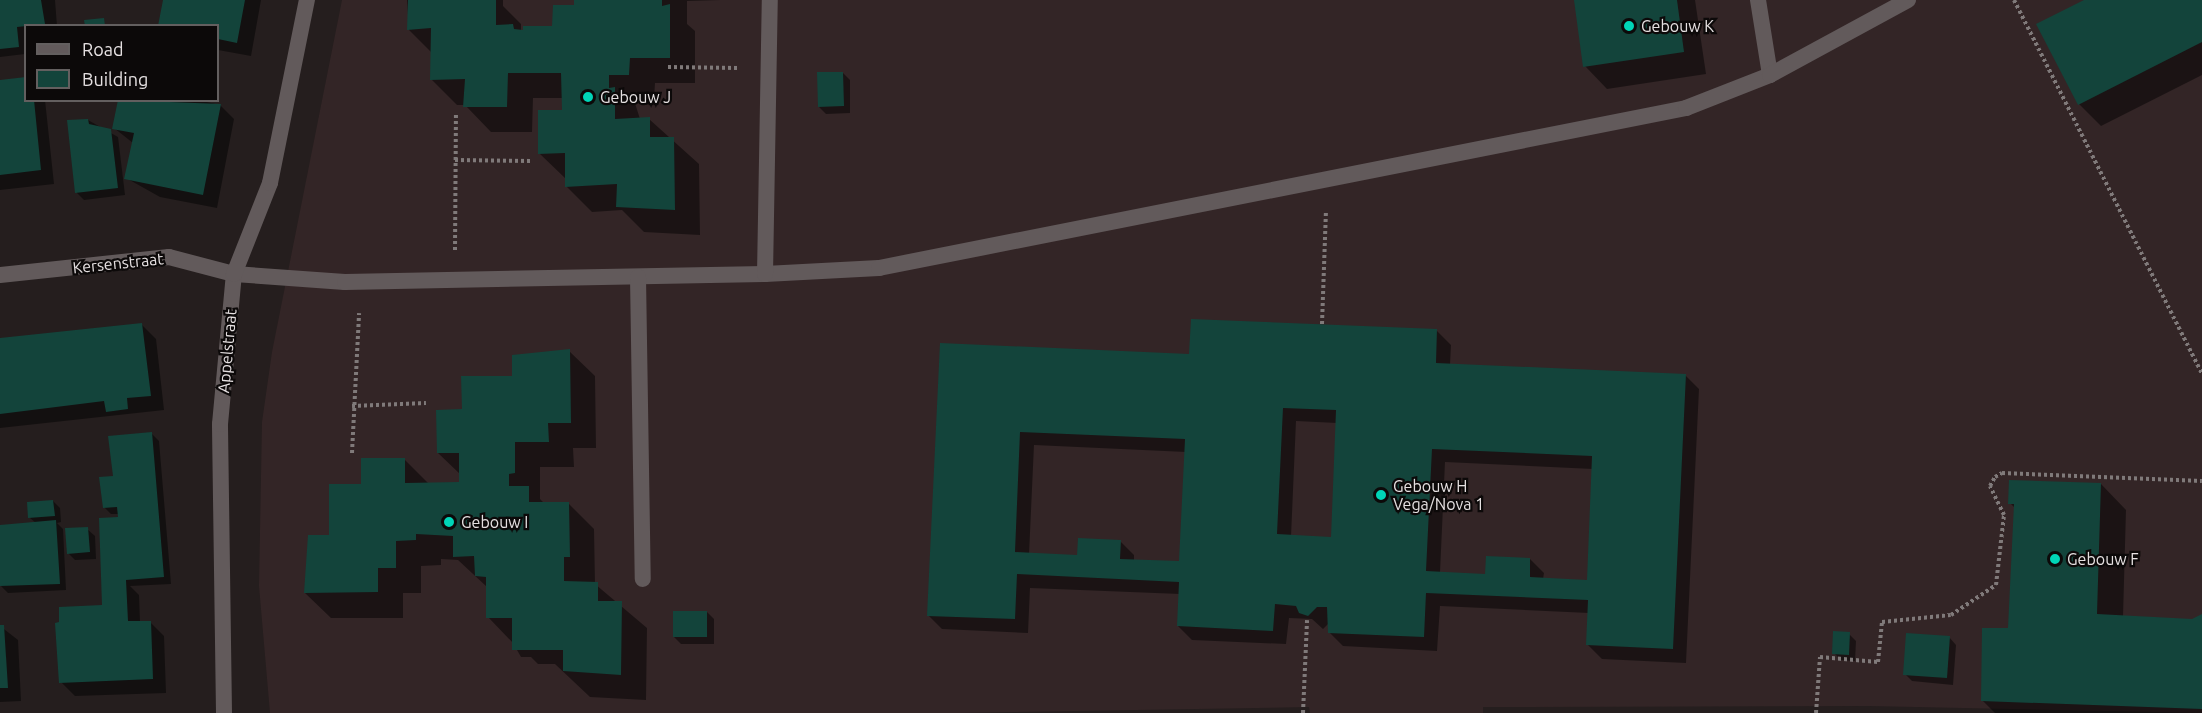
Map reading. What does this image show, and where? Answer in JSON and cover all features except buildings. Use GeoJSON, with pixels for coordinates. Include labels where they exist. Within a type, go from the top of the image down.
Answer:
{"type":"FeatureCollection","features":[{"type":"Feature","properties":{"kind":"street","name":"Appelstraat"},"geometry":{"type":"LineString","coordinates":[[224,713],[220,424],[234,274],[270,183],[307,0]]}},
{"type":"Feature","properties":{"kind":"street"},"geometry":{"type":"LineString","coordinates":[[765,274],[770,0]]}},
{"type":"Feature","properties":{"kind":"street"},"geometry":{"type":"LineString","coordinates":[[1758,0],[1770,75]]}},
{"type":"Feature","properties":{"kind":"street","name":"Kersenstraat"},"geometry":{"type":"LineString","coordinates":[[0,275],[169,257],[234,274],[361,282],[638,278],[879,268],[1686,108],[1770,75],[1908,0]]}},
{"type":"Feature","properties":{"kind":"street"},"geometry":{"type":"LineString","coordinates":[[638,278],[643,579]]}},
{"type":"Feature","properties":{"kind":"path"},"geometry":{"type":"LineString","coordinates":[[2014,0],[2202,373]]}},
{"type":"Feature","properties":{"kind":"path"},"geometry":{"type":"LineString","coordinates":[[668,67],[769,68]]}},
{"type":"Feature","properties":{"kind":"path"},"geometry":{"type":"LineString","coordinates":[[455,281],[456,113]]}},
{"type":"Feature","properties":{"kind":"path"},"geometry":{"type":"LineString","coordinates":[[455,160],[532,161]]}},
{"type":"Feature","properties":{"kind":"path"},"geometry":{"type":"LineString","coordinates":[[1322,324],[1327,179]]}},
{"type":"Feature","properties":{"kind":"path"},"geometry":{"type":"LineString","coordinates":[[352,453],[352,406],[361,282]]}},
{"type":"Feature","properties":{"kind":"path"},"geometry":{"type":"LineString","coordinates":[[352,406],[426,403]]}},
{"type":"Feature","properties":{"kind":"path"},"geometry":{"type":"LineString","coordinates":[[1816,713],[1820,657],[1878,662],[1882,622],[1951,615],[1996,585],[2004,514],[1990,486],[1995,477],[2002,473],[2202,481]]}},
{"type":"Feature","properties":{"kind":"path"},"geometry":{"type":"LineString","coordinates":[[1303,713],[1307,620]]}},
{"type":"Feature","properties":{"kind":"shaded area"},"geometry":{"type":"Polygon","coordinates":[[[342,0],[2202,0],[2202,713],[1869,706],[1483,707],[1483,713],[1310,713],[1309,707],[958,713],[270,713],[259,586],[262,422],[272,352],[342,0]]]}},
{"type":"Feature","properties":{"kind":"place","name":"Gebouw K"},"geometry":{"type":"Point","coordinates":[1629,26]}},
{"type":"Feature","properties":{"kind":"place","name":"Gebouw J"},"geometry":{"type":"Point","coordinates":[588,97]}},
{"type":"Feature","properties":{"kind":"place","name":"Gebouw H Vega/Nova 1"},"geometry":{"type":"Point","coordinates":[1381,495]}},
{"type":"Feature","properties":{"kind":"place","name":"Gebouw I"},"geometry":{"type":"Point","coordinates":[449,522]}},
{"type":"Feature","properties":{"kind":"place","name":"Gebouw F"},"geometry":{"type":"Point","coordinates":[2055,559]}}]}
